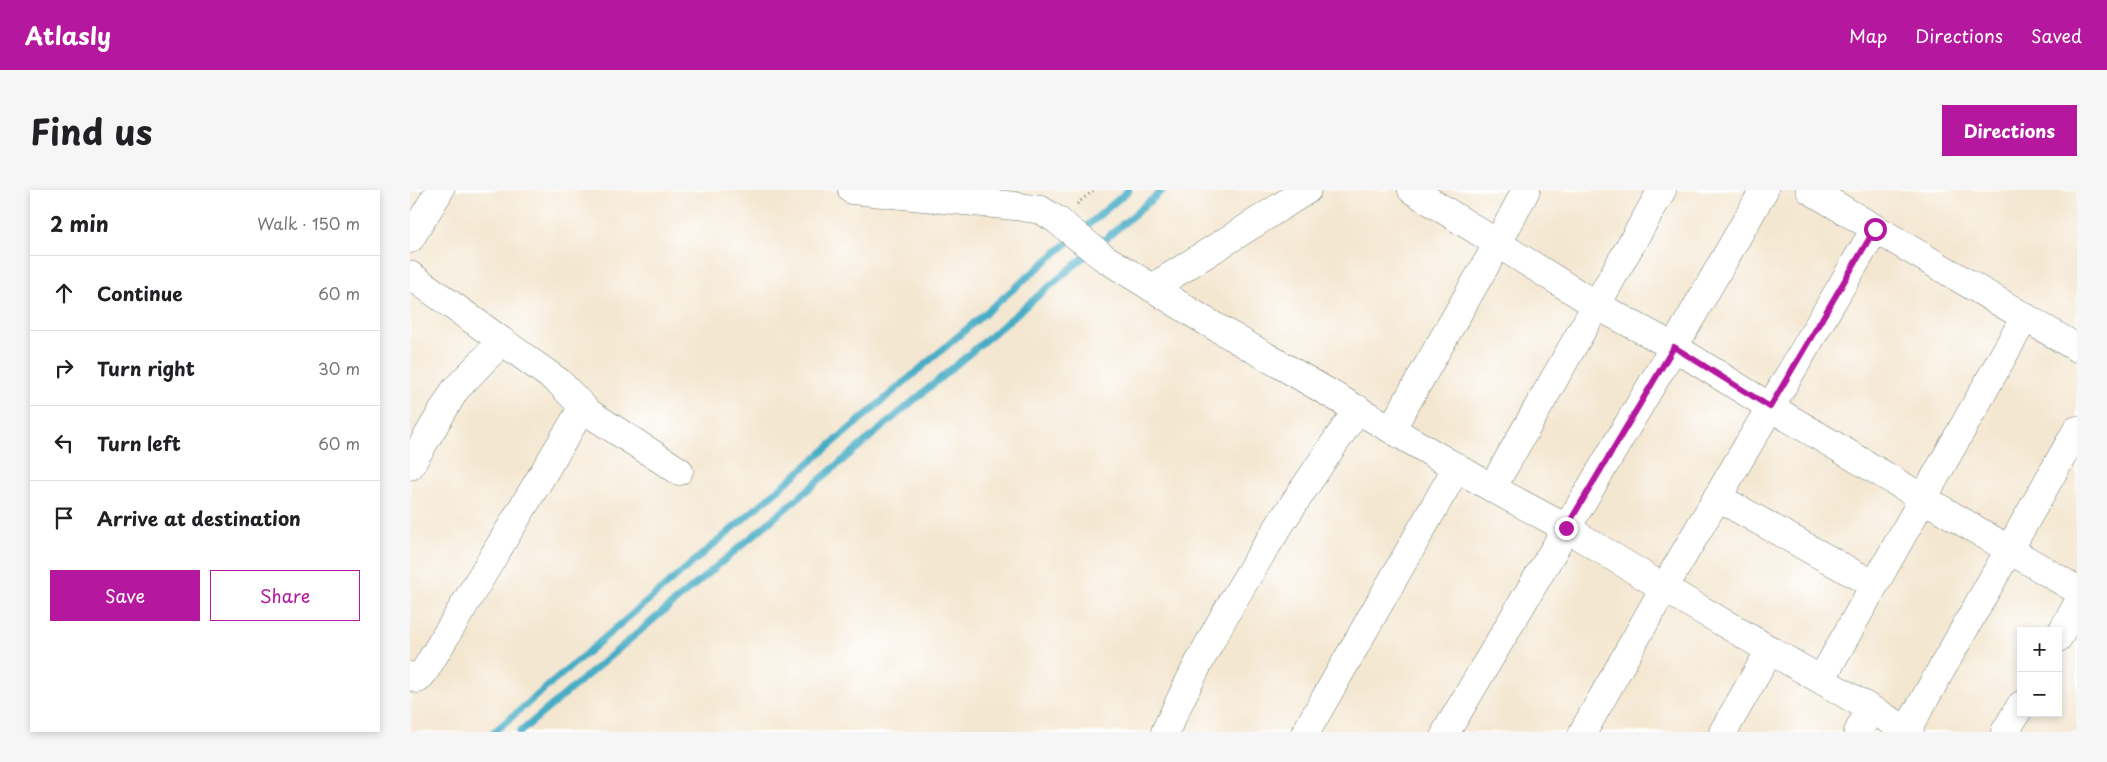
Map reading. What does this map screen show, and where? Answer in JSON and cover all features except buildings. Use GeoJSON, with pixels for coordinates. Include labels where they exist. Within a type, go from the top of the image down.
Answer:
{"type":"FeatureCollection","features":[{"type":"Feature","properties":{"kind":"street"},"geometry":{"type":"LineString","coordinates":[[410,239],[440,190]]}},
{"type":"Feature","properties":{"kind":"street"},"geometry":{"type":"LineString","coordinates":[[852,190],[1040,210],[1057,220],[1103,257],[1202,319],[1492,488],[1566,528],[1821,680],[1864,720],[1908,731],[2077,430]]}},
{"type":"Feature","properties":{"kind":"street"},"geometry":{"type":"LineString","coordinates":[[1152,288],[1307,190]]}},
{"type":"Feature","properties":{"kind":"street"},"geometry":{"type":"LineString","coordinates":[[1412,190],[1596,305],[1674,347],[1770,407],[2077,590]]}},
{"type":"Feature","properties":{"kind":"street"},"geometry":{"type":"LineString","coordinates":[[1392,428],[1526,190]]}},
{"type":"Feature","properties":{"kind":"street"},"geometry":{"type":"LineString","coordinates":[[1492,488],[1662,190]]}},
{"type":"Feature","properties":{"kind":"street"},"geometry":{"type":"LineString","coordinates":[[1446,732],[1674,347],[1764,190]]}},
{"type":"Feature","properties":{"kind":"street"},"geometry":{"type":"LineString","coordinates":[[1810,190],[2077,348]]}},
{"type":"Feature","properties":{"kind":"street"},"geometry":{"type":"LineString","coordinates":[[1583,732],[1664,588],[1875,229]]}},
{"type":"Feature","properties":{"kind":"street"},"geometry":{"type":"LineString","coordinates":[[410,275],[560,382],[589,413],[679,471]]}},
{"type":"Feature","properties":{"kind":"street"},"geometry":{"type":"LineString","coordinates":[[1821,680],[2025,316]]}},
{"type":"Feature","properties":{"kind":"street"},"geometry":{"type":"LineString","coordinates":[[410,466],[419,430],[502,341]]}},
{"type":"Feature","properties":{"kind":"street"},"geometry":{"type":"LineString","coordinates":[[410,676],[418,678],[424,672],[583,407]]}},
{"type":"Feature","properties":{"kind":"street"},"geometry":{"type":"LineString","coordinates":[[1165,732],[1202,656],[1242,587],[1297,498],[1358,409]]}},
{"type":"Feature","properties":{"kind":"street"},"geometry":{"type":"LineString","coordinates":[[1306,732],[1457,467]]}},
{"type":"Feature","properties":{"kind":"street"},"geometry":{"type":"LineString","coordinates":[[1717,497],[1874,585]]}},
{"type":"Feature","properties":{"kind":"street"},"geometry":{"type":"LineString","coordinates":[[2062,631],[2077,605]]}},
{"type":"Feature","properties":{"kind":"street"},"geometry":{"type":"LineString","coordinates":[[1723,732],[1770,650]]}},
{"type":"Feature","properties":{"kind":"street"},"geometry":{"type":"LineString","coordinates":[[2005,732],[2017,712]]}},
{"type":"Feature","properties":{"kind":"waterway"},"geometry":{"type":"LineString","coordinates":[[1080,232],[1129,190]]}},
{"type":"Feature","properties":{"kind":"waterway"},"geometry":{"type":"LineString","coordinates":[[1097,246],[1163,190]]}},
{"type":"Feature","properties":{"kind":"waterway"},"geometry":{"type":"LineString","coordinates":[[494,732],[1072,239]]}},
{"type":"Feature","properties":{"kind":"waterway"},"geometry":{"type":"LineString","coordinates":[[520,732],[1089,253]]}},
{"type":"Feature","properties":{"kind":"route"},"geometry":{"type":"LineString","coordinates":[[1566,528],[1674,347],[1770,407],[1875,229]]}}]}
